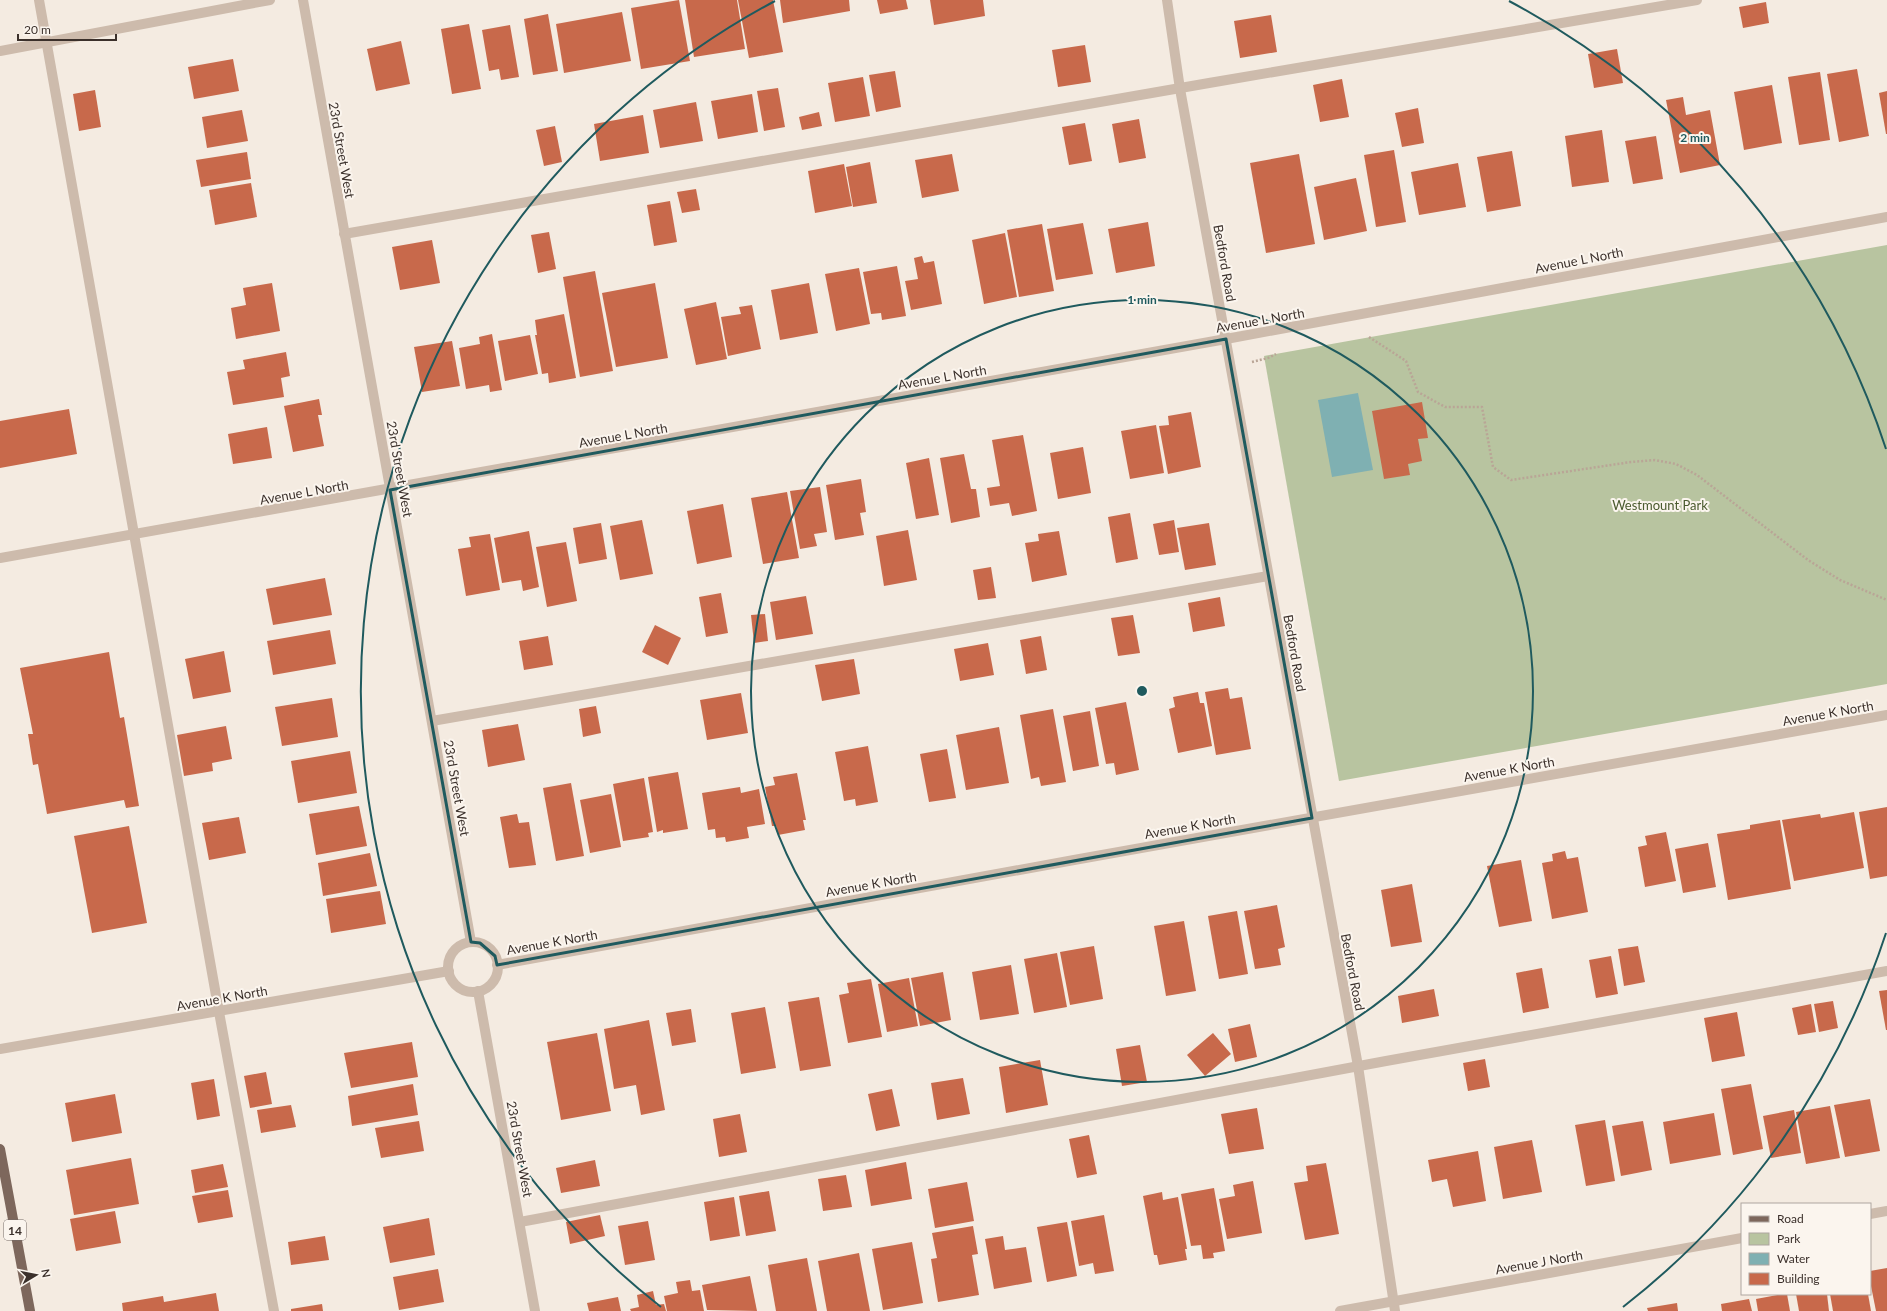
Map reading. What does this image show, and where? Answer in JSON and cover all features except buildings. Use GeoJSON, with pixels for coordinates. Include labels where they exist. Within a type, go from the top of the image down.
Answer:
{"type":"FeatureCollection","features":[{"type":"Feature","properties":{"kind":"main road","name":"14"},"geometry":{"type":"LineString","coordinates":[[0,1149],[30,1311]]}},
{"type":"Feature","properties":{"kind":"street"},"geometry":{"type":"LineString","coordinates":[[40,0],[219,1012],[274,1311]]}},
{"type":"Feature","properties":{"kind":"street"},"geometry":{"type":"LineString","coordinates":[[0,51],[270,0]]}},
{"type":"Feature","properties":{"kind":"street","name":"23rd Street West"},"geometry":{"type":"LineString","coordinates":[[303,0],[471,942]]}},
{"type":"Feature","properties":{"kind":"street","name":"Bedford Road"},"geometry":{"type":"LineString","coordinates":[[1167,0],[1180,89],[1358,1066],[1394,1306]]}},
{"type":"Feature","properties":{"kind":"street"},"geometry":{"type":"LineString","coordinates":[[344,234],[1180,89],[1209,82],[1697,0]]}},
{"type":"Feature","properties":{"kind":"street","name":"Avenue L North"},"geometry":{"type":"LineString","coordinates":[[0,558],[390,490],[1226,339],[1887,217]]}},
{"type":"Feature","properties":{"kind":"street"},"geometry":{"type":"LineString","coordinates":[[432,721],[1268,576]]}},
{"type":"Feature","properties":{"kind":"street","name":"Avenue K North"},"geometry":{"type":"LineString","coordinates":[[497,965],[1887,715]]}},
{"type":"Feature","properties":{"kind":"street"},"geometry":{"type":"LineString","coordinates":[[471,942],[480,943],[489,948],[495,956],[497,965],[496,975],[491,983],[478,991],[471,992],[459,988],[450,977],[447,966],[449,958],[454,950],[464,943],[471,942]]}},
{"type":"Feature","properties":{"kind":"street","name":"Avenue K North"},"geometry":{"type":"LineString","coordinates":[[0,1049],[449,971]]}},
{"type":"Feature","properties":{"kind":"street"},"geometry":{"type":"LineString","coordinates":[[520,1222],[1358,1066],[1887,971]]}},
{"type":"Feature","properties":{"kind":"street","name":"23rd Street West"},"geometry":{"type":"LineString","coordinates":[[478,991],[535,1311]]}},
{"type":"Feature","properties":{"kind":"street"},"geometry":{"type":"LineString","coordinates":[[1871,1214],[1887,1211]]}},
{"type":"Feature","properties":{"kind":"street","name":"Avenue J North"},"geometry":{"type":"LineString","coordinates":[[1340,1311],[1394,1306],[1741,1238]]}},
{"type":"Feature","properties":{"kind":"path"},"geometry":{"type":"LineString","coordinates":[[1363,338],[1371,337],[1406,362],[1418,392],[1445,408],[1482,407],[1493,467],[1511,480],[1631,462],[1655,460],[1676,464],[1697,475],[1808,560],[1840,580],[1887,600]]}},
{"type":"Feature","properties":{"kind":"path"},"geometry":{"type":"LineString","coordinates":[[1231,366],[1268,358],[1278,353]]}},
{"type":"Feature","properties":{"kind":"highlighted area"},"geometry":{"type":"Polygon","coordinates":[[[1226,339],[1312,818],[497,965],[495,956],[480,943],[471,942],[390,490],[1226,339]]]}},
{"type":"Feature","properties":{"kind":"green space","name":"Westmount Park"},"geometry":{"type":"Polygon","coordinates":[[[1887,245],[1887,684],[1339,781],[1264,356],[1887,245]]]}},
{"type":"Feature","properties":{"kind":"water"},"geometry":{"type":"Polygon","coordinates":[[[1358,393],[1373,470],[1332,477],[1318,400],[1358,393]]]}}]}
